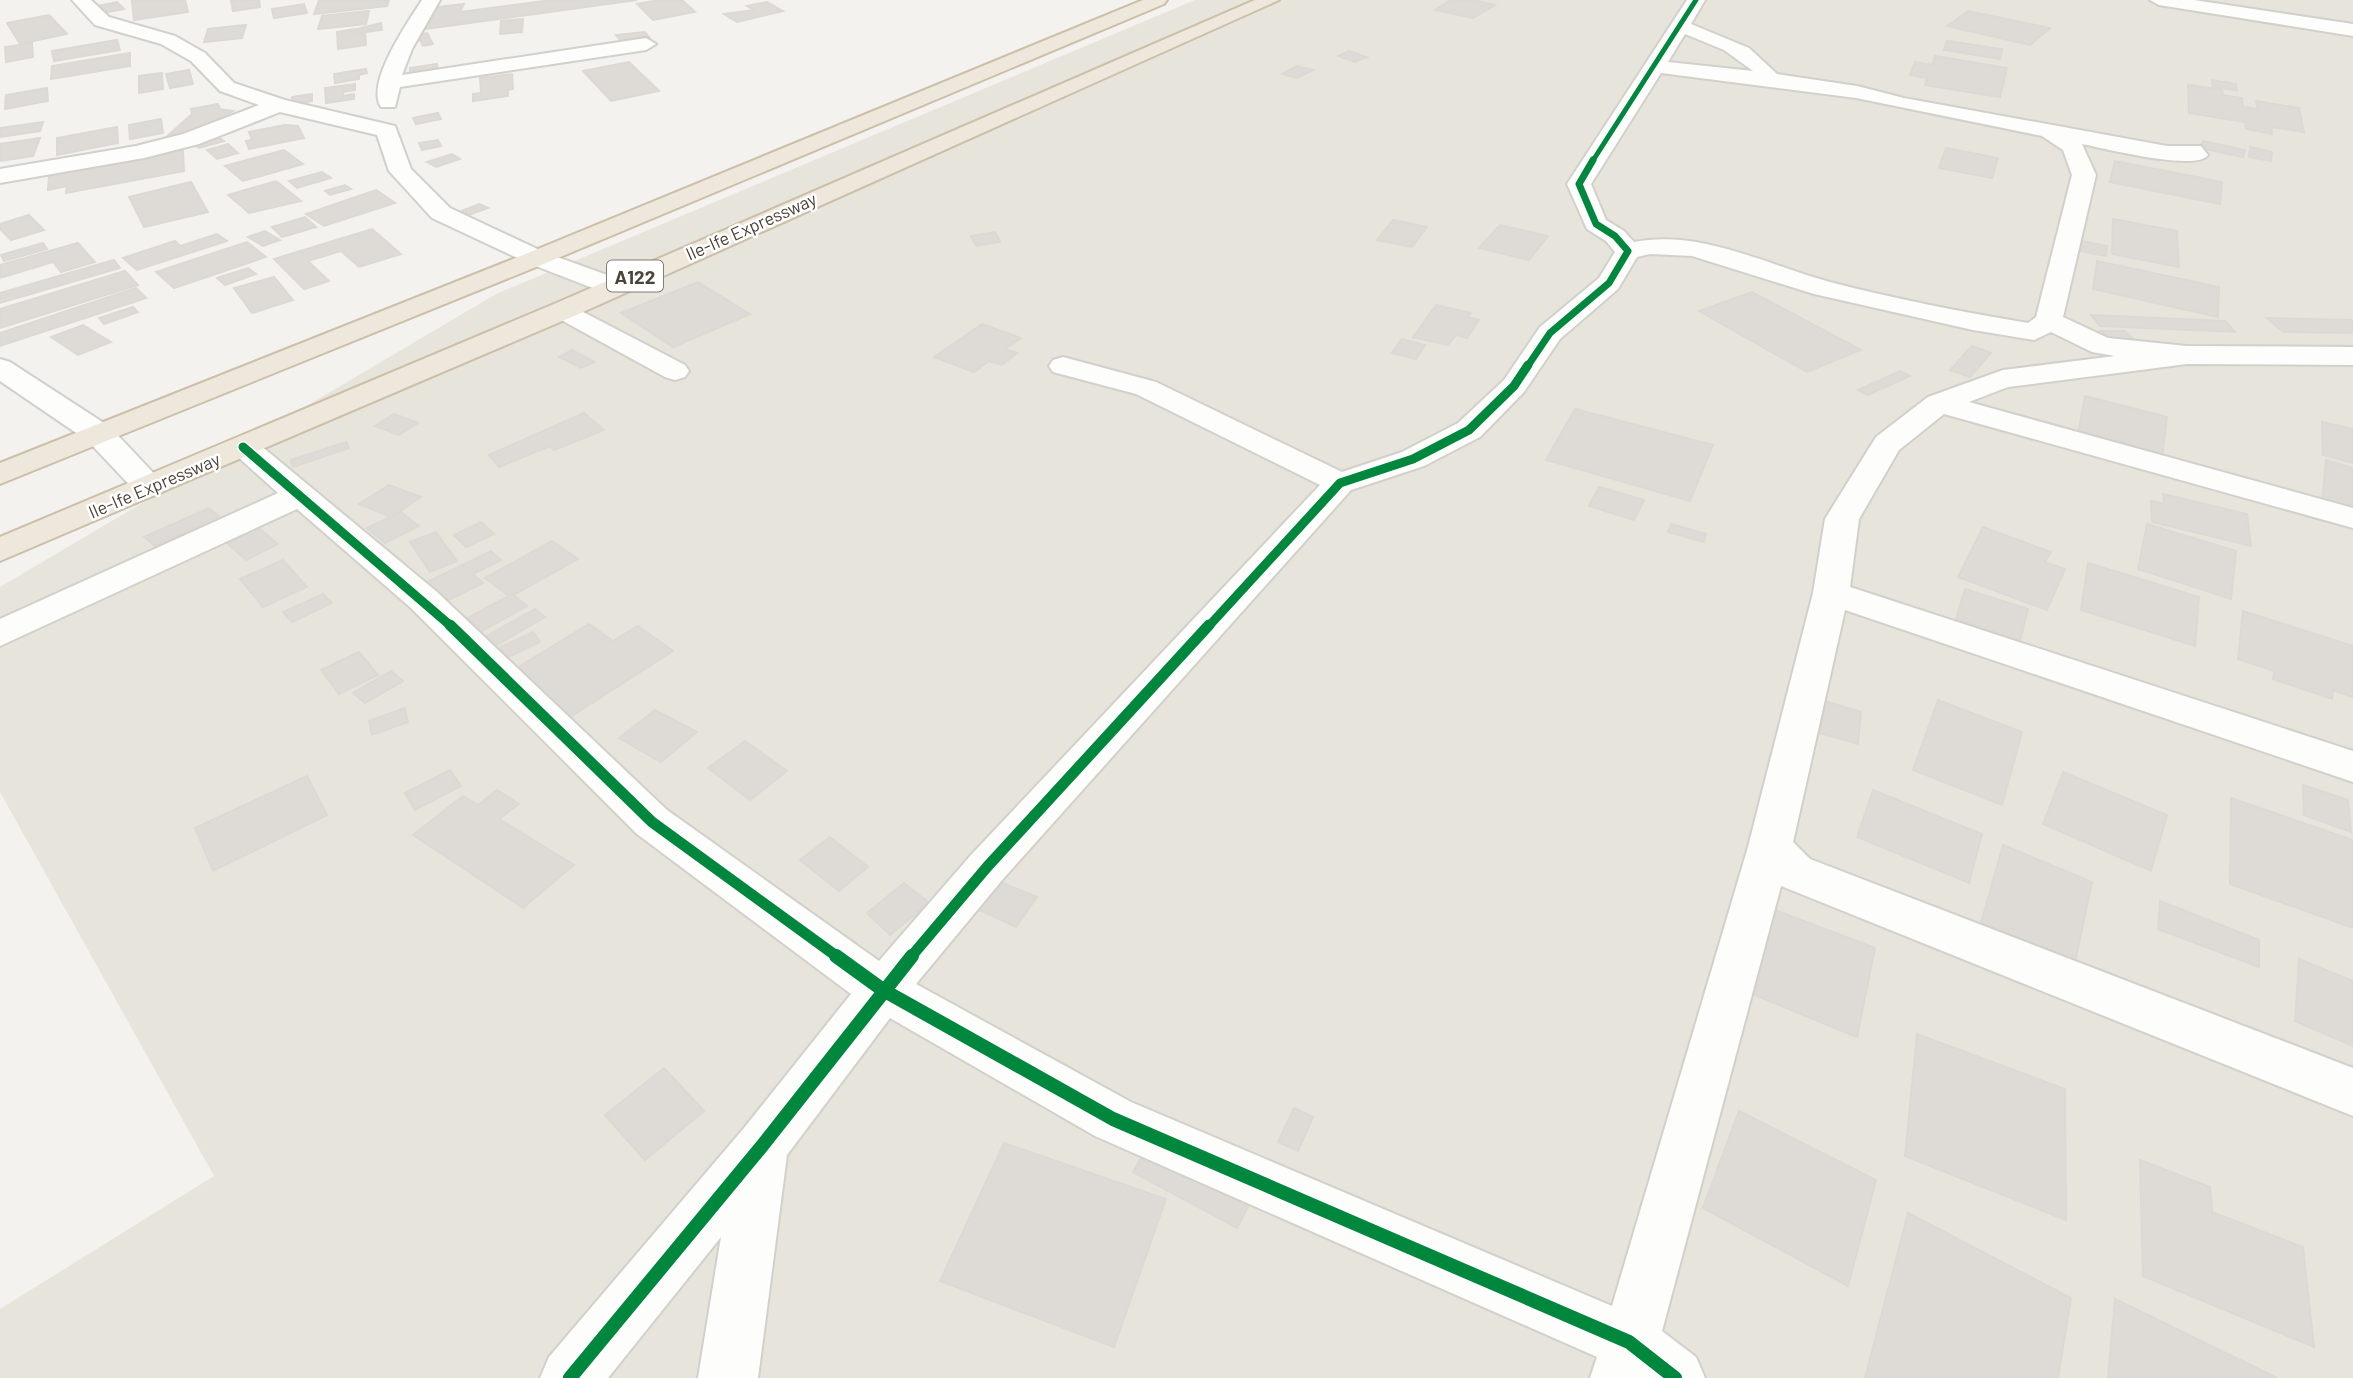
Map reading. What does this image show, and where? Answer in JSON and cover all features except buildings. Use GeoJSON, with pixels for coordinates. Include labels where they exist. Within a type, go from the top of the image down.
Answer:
{"type":"FeatureCollection","features":[{"type":"Feature","properties":{"kind":"highway","name":"A122"},"geometry":{"type":"LineString","coordinates":[[0,474],[537,258],[1158,0]]}},
{"type":"Feature","properties":{"kind":"highway","name":"Ile-Ife Expressway"},"geometry":{"type":"LineString","coordinates":[[0,550],[564,310],[923,136],[1270,0]]}},
{"type":"Feature","properties":{"kind":"highway"},"geometry":{"type":"LineString","coordinates":[[873,118],[923,136]]}},
{"type":"Feature","properties":{"kind":"street"},"geometry":{"type":"LineString","coordinates":[[81,0],[102,21],[168,40],[198,57],[226,87],[278,104],[387,131]]}},
{"type":"Feature","properties":{"kind":"street"},"geometry":{"type":"LineString","coordinates":[[431,0],[404,46],[388,83],[387,131],[401,171],[441,213],[537,258],[612,286]]}},
{"type":"Feature","properties":{"kind":"street"},"geometry":{"type":"LineString","coordinates":[[2158,0],[2353,30]]}},
{"type":"Feature","properties":{"kind":"street"},"geometry":{"type":"LineString","coordinates":[[1628,251],[1615,236],[1596,225],[1579,184],[1600,146],[1689,14],[1763,68],[1770,79]]}},
{"type":"Feature","properties":{"kind":"street"},"geometry":{"type":"LineString","coordinates":[[388,83],[646,44]]}},
{"type":"Feature","properties":{"kind":"street"},"geometry":{"type":"LineString","coordinates":[[1654,66],[1857,92],[1904,104],[2168,153],[2197,155],[2193,151]]}},
{"type":"Feature","properties":{"kind":"street"},"geometry":{"type":"LineString","coordinates":[[0,176],[136,153],[191,139],[278,104]]}},
{"type":"Feature","properties":{"kind":"street"},"geometry":{"type":"LineString","coordinates":[[570,1378],[762,1146],[883,990],[987,867],[1340,483],[1413,459],[1469,430],[1514,386],[1550,333],[1609,283],[1628,251],[1653,244],[1689,248],[1741,261],[1792,280],[1943,318],[2034,332],[2049,320],[2084,176],[2073,147],[2049,131]]}},
{"type":"Feature","properties":{"kind":"street"},"geometry":{"type":"LineString","coordinates":[[564,310],[675,371]]}},
{"type":"Feature","properties":{"kind":"street"},"geometry":{"type":"LineString","coordinates":[[2049,320],[2102,346],[2187,355],[2353,356]]}},
{"type":"Feature","properties":{"kind":"street"},"geometry":{"type":"LineString","coordinates":[[1625,1360],[1770,847],[1831,593],[1842,519],[1887,443],[1939,403],[2003,379],[2187,355]]}},
{"type":"Feature","properties":{"kind":"street"},"geometry":{"type":"LineString","coordinates":[[1063,366],[1146,388],[1340,483]]}},
{"type":"Feature","properties":{"kind":"street"},"geometry":{"type":"LineString","coordinates":[[0,368],[99,434],[149,487]]}},
{"type":"Feature","properties":{"kind":"street"},"geometry":{"type":"LineString","coordinates":[[1939,403],[2353,518]]}},
{"type":"Feature","properties":{"kind":"street"},"geometry":{"type":"LineString","coordinates":[[243,447],[424,600],[652,822],[883,990],[1113,1119],[1625,1360],[1675,1378]]}},
{"type":"Feature","properties":{"kind":"street"},"geometry":{"type":"LineString","coordinates":[[0,634],[299,496]]}},
{"type":"Feature","properties":{"kind":"street"},"geometry":{"type":"LineString","coordinates":[[1831,593],[2353,767]]}},
{"type":"Feature","properties":{"kind":"street"},"geometry":{"type":"LineString","coordinates":[[1770,847],[1794,872],[2353,1092]]}},
{"type":"Feature","properties":{"kind":"street"},"geometry":{"type":"LineString","coordinates":[[727,1378],[762,1146]]}},
{"type":"Feature","properties":{"kind":"shaded area"},"geometry":{"type":"Polygon","coordinates":[[[1195,0],[2353,0],[2353,1378],[0,1378],[0,1309],[214,1176],[0,792],[0,587],[496,294],[1195,0]]]}},
{"type":"Feature","properties":{"kind":"cycle path"},"geometry":{"type":"LineString","coordinates":[[570,1378],[762,1146],[883,990],[987,867],[1340,483],[1413,459],[1469,430],[1514,386],[1550,333],[1609,283],[1628,251],[1615,236],[1596,224],[1579,184],[1696,0]]}},
{"type":"Feature","properties":{"kind":"cycle path"},"geometry":{"type":"LineString","coordinates":[[243,447],[424,600],[652,822],[883,990],[1113,1119],[1629,1342],[1675,1378]]}}]}
